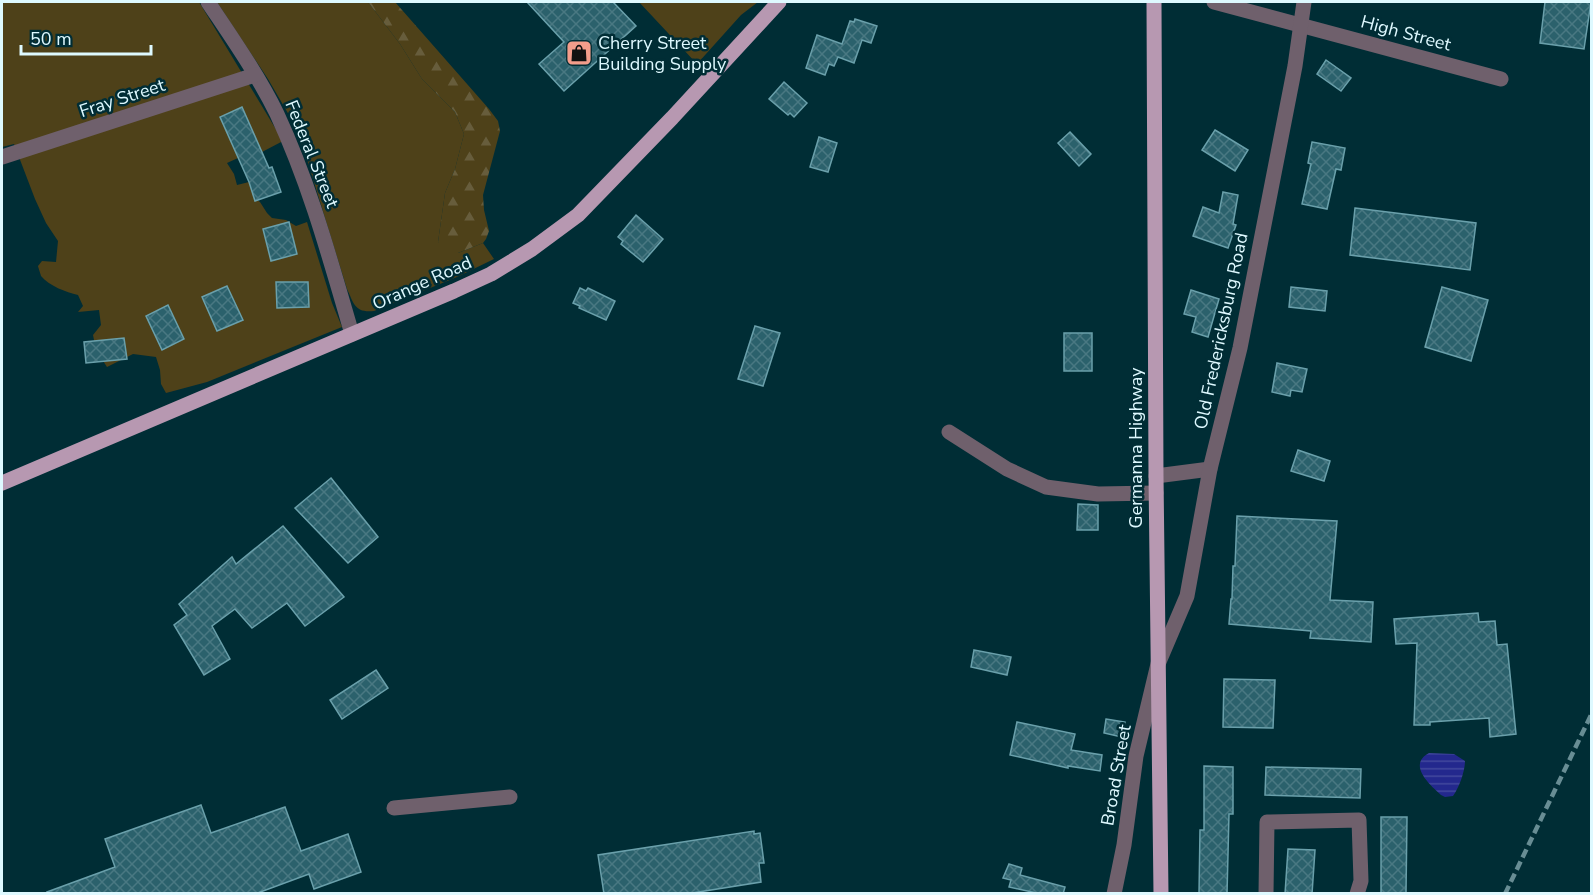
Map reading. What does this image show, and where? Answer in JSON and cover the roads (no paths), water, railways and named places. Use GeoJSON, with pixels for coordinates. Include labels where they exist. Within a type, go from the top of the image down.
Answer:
{"type":"FeatureCollection","features":[{"type":"Feature","properties":{"kind":"main road","name":"Orange Road"},"geometry":{"type":"LineString","coordinates":[[2,483],[454,291],[491,274],[532,249],[578,215],[779,2]]}},
{"type":"Feature","properties":{"kind":"main road","name":"Germanna Highway"},"geometry":{"type":"LineString","coordinates":[[1154,2],[1156,493],[1161,894]]}},
{"type":"Feature","properties":{"kind":"street","name":"Federal Street"},"geometry":{"type":"LineString","coordinates":[[208,2],[276,112],[312,200],[352,334]]}},
{"type":"Feature","properties":{"kind":"street","name":"High Street"},"geometry":{"type":"LineString","coordinates":[[1214,2],[1501,79]]}},
{"type":"Feature","properties":{"kind":"street","name":"Old Fredericksburg Road"},"geometry":{"type":"LineString","coordinates":[[1158,664],[1187,596],[1210,470],[1240,348],[1295,66],[1304,2]]}},
{"type":"Feature","properties":{"kind":"street","name":"Fray Street"},"geometry":{"type":"LineString","coordinates":[[2,157],[255,75]]}},
{"type":"Feature","properties":{"kind":"street"},"geometry":{"type":"LineString","coordinates":[[949,432],[1007,469],[1046,487],[1098,494],[1156,493]]}},
{"type":"Feature","properties":{"kind":"street"},"geometry":{"type":"LineString","coordinates":[[1156,476],[1210,470]]}},
{"type":"Feature","properties":{"kind":"street","name":"Broad Street"},"geometry":{"type":"LineString","coordinates":[[1114,894],[1124,845],[1133,772],[1158,664]]}},
{"type":"Feature","properties":{"kind":"street"},"geometry":{"type":"LineString","coordinates":[[394,808],[510,796]]}},
{"type":"Feature","properties":{"kind":"street"},"geometry":{"type":"LineString","coordinates":[[1266,894],[1268,822],[1359,820],[1361,881],[1357,894]]}},
{"type":"Feature","properties":{"kind":"railway"},"geometry":{"type":"LineString","coordinates":[[1505,894],[1592,713]]}},
{"type":"Feature","properties":{"kind":"place","name":"Cherry Street Building Supply"},"geometry":{"type":"Point","coordinates":[579,53]}}]}
